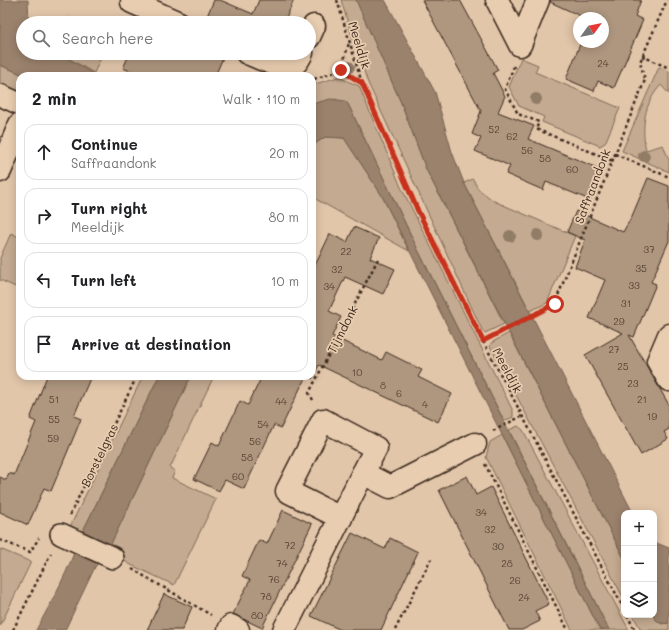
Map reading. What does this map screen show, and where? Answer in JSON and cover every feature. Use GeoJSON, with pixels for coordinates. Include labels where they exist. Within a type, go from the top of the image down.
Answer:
{"type":"FeatureCollection","features":[{"type":"Feature","properties":{"kind":"street"},"geometry":{"type":"LineString","coordinates":[[133,0],[132,2],[164,16]]}},
{"type":"Feature","properties":{"kind":"street"},"geometry":{"type":"LineString","coordinates":[[497,0],[520,45]]}},
{"type":"Feature","properties":{"kind":"street"},"geometry":{"type":"LineString","coordinates":[[520,45],[538,0]]}},
{"type":"Feature","properties":{"kind":"street"},"geometry":{"type":"LineString","coordinates":[[267,60],[284,66],[292,66],[298,60]]}},
{"type":"Feature","properties":{"kind":"street"},"geometry":{"type":"LineString","coordinates":[[0,95],[16,102]]}},
{"type":"Feature","properties":{"kind":"street"},"geometry":{"type":"LineString","coordinates":[[0,171],[16,133]]}},
{"type":"Feature","properties":{"kind":"street"},"geometry":{"type":"LineString","coordinates":[[669,335],[658,361],[669,380]]}},
{"type":"Feature","properties":{"kind":"street"},"geometry":{"type":"LineString","coordinates":[[284,630],[341,518],[376,448],[323,420],[287,490],[341,518]]}},
{"type":"Feature","properties":{"kind":"street"},"geometry":{"type":"LineString","coordinates":[[363,473],[390,487],[481,439]]}},
{"type":"Feature","properties":{"kind":"street"},"geometry":{"type":"LineString","coordinates":[[61,534],[113,558]]}},
{"type":"Feature","properties":{"kind":"path","name":"Meeldijk"},"geometry":{"type":"LineString","coordinates":[[337,0],[362,83],[418,211],[483,341],[621,603]]}},
{"type":"Feature","properties":{"kind":"path"},"geometry":{"type":"LineString","coordinates":[[667,0],[642,56],[669,68]]}},
{"type":"Feature","properties":{"kind":"path"},"geometry":{"type":"LineString","coordinates":[[341,70],[349,43]]}},
{"type":"Feature","properties":{"kind":"path"},"geometry":{"type":"LineString","coordinates":[[520,45],[518,58],[505,89],[518,114],[539,122],[536,129],[613,161]]}},
{"type":"Feature","properties":{"kind":"path","name":"Saffraandonk"},"geometry":{"type":"LineString","coordinates":[[483,341],[555,304],[646,80],[640,62],[642,56]]}},
{"type":"Feature","properties":{"kind":"path"},"geometry":{"type":"LineString","coordinates":[[316,78],[341,70],[362,83]]}},
{"type":"Feature","properties":{"kind":"path"},"geometry":{"type":"LineString","coordinates":[[615,154],[669,177]]}},
{"type":"Feature","properties":{"kind":"path","name":"Tijmdonk"},"geometry":{"type":"LineString","coordinates":[[316,379],[378,259]]}},
{"type":"Feature","properties":{"kind":"path","name":"Borstelgras"},"geometry":{"type":"LineString","coordinates":[[13,630],[135,380]]}},
{"type":"Feature","properties":{"kind":"path","name":"Tijmdonk"},"geometry":{"type":"LineString","coordinates":[[316,380],[309,393],[323,420]]}},
{"type":"Feature","properties":{"kind":"path"},"geometry":{"type":"LineString","coordinates":[[522,416],[481,439],[568,630]]}},
{"type":"Feature","properties":{"kind":"path"},"geometry":{"type":"LineString","coordinates":[[0,540],[30,552],[41,533],[61,534]]}},
{"type":"Feature","properties":{"kind":"path"},"geometry":{"type":"LineString","coordinates":[[113,558],[233,629]]}},
{"type":"Feature","properties":{"kind":"path"},"geometry":{"type":"LineString","coordinates":[[396,630],[431,559]]}},
{"type":"Feature","properties":{"kind":"path"},"geometry":{"type":"LineString","coordinates":[[629,618],[635,630]]}},
{"type":"Feature","properties":{"kind":"shaded area"},"geometry":{"type":"Polygon","coordinates":[[[0,0],[28,0],[29,16],[16,16],[16,60],[70,60],[90,72],[17,72],[0,65],[0,0]]]}},
{"type":"Feature","properties":{"kind":"shaded area"},"geometry":{"type":"Polygon","coordinates":[[[341,0],[356,0],[402,105],[426,169],[504,324],[485,333],[483,332],[368,83],[341,0]]]}},
{"type":"Feature","properties":{"kind":"shaded area"},"geometry":{"type":"Polygon","coordinates":[[[356,0],[385,0],[435,92],[452,152],[464,183],[631,510],[621,510],[621,552],[426,169],[402,105],[356,0]]]}},
{"type":"Feature","properties":{"kind":"shaded area"},"geometry":{"type":"Polygon","coordinates":[[[521,58],[538,65],[535,72],[620,108],[605,143],[600,146],[542,122],[544,117],[519,106],[509,87],[521,58]]]}},
{"type":"Feature","properties":{"kind":"shaded area"},"geometry":{"type":"Polygon","coordinates":[[[72,60],[100,60],[94,72],[72,60]]]}},
{"type":"Feature","properties":{"kind":"shaded area"},"geometry":{"type":"Polygon","coordinates":[[[0,65],[17,72],[16,92],[0,85],[0,65]]]}},
{"type":"Feature","properties":{"kind":"shaded area"},"geometry":{"type":"Polygon","coordinates":[[[659,67],[669,71],[669,94],[661,85],[655,92],[647,107],[644,133],[646,150],[663,145],[669,160],[669,172],[622,151],[659,67]]]}},
{"type":"Feature","properties":{"kind":"shaded area"},"geometry":{"type":"Polygon","coordinates":[[[338,77],[359,86],[401,187],[513,411],[513,417],[504,421],[418,250],[348,104],[335,99],[316,103],[316,84],[338,77]]]}},
{"type":"Feature","properties":{"kind":"shaded area"},"geometry":{"type":"Polygon","coordinates":[[[330,99],[345,101],[348,104],[418,250],[609,630],[600,630],[381,194],[344,138],[325,137],[316,143],[316,103],[330,99]]]}},
{"type":"Feature","properties":{"kind":"shaded area"},"geometry":{"type":"Polygon","coordinates":[[[325,137],[344,138],[381,194],[409,251],[316,199],[316,143],[325,137]]]}},
{"type":"Feature","properties":{"kind":"shaded area"},"geometry":{"type":"Polygon","coordinates":[[[473,179],[478,189],[494,201],[575,236],[547,303],[530,311],[464,183],[473,179]]]}},
{"type":"Feature","properties":{"kind":"shaded area"},"geometry":{"type":"Polygon","coordinates":[[[11,233],[16,236],[16,287],[0,280],[0,258],[11,233]]]}},
{"type":"Feature","properties":{"kind":"shaded area"},"geometry":{"type":"Polygon","coordinates":[[[509,333],[621,552],[621,593],[490,346],[491,343],[509,333]]]}},
{"type":"Feature","properties":{"kind":"shaded area"},"geometry":{"type":"Polygon","coordinates":[[[141,380],[157,380],[80,537],[68,531],[141,380]]]}},
{"type":"Feature","properties":{"kind":"shaded area"},"geometry":{"type":"Polygon","coordinates":[[[157,380],[189,380],[108,550],[95,567],[65,630],[36,630],[71,561],[80,537],[157,380]]]}},
{"type":"Feature","properties":{"kind":"shaded area"},"geometry":{"type":"Polygon","coordinates":[[[189,380],[212,380],[170,468],[175,471],[172,478],[216,499],[174,585],[129,564],[108,550],[189,380]]]}},
{"type":"Feature","properties":{"kind":"shaded area"},"geometry":{"type":"Polygon","coordinates":[[[518,426],[523,430],[621,615],[621,618],[623,618],[629,630],[609,630],[509,430],[518,426]]]}},
{"type":"Feature","properties":{"kind":"shaded area"},"geometry":{"type":"Polygon","coordinates":[[[502,435],[600,630],[572,630],[486,457],[490,442],[502,435]]]}},
{"type":"Feature","properties":{"kind":"shaded area"},"geometry":{"type":"Polygon","coordinates":[[[657,543],[669,548],[669,623],[663,623],[655,618],[657,618],[657,543]]]}},
{"type":"Feature","properties":{"kind":"shaded area"},"geometry":{"type":"Polygon","coordinates":[[[0,549],[31,562],[0,626],[0,549]]]}},
{"type":"Feature","properties":{"kind":"shaded area"},"geometry":{"type":"Polygon","coordinates":[[[635,618],[656,618],[661,624],[669,623],[669,630],[641,630],[635,618]]]}},
{"type":"Feature","properties":{"kind":"building"},"geometry":{"type":"Polygon","coordinates":[[[214,0],[220,0],[253,14],[259,0],[294,0],[287,16],[207,16],[214,0]]]}},
{"type":"Feature","properties":{"kind":"building"},"geometry":{"type":"Polygon","coordinates":[[[422,0],[460,0],[498,70],[493,73],[505,96],[498,112],[534,126],[528,139],[602,170],[590,200],[546,182],[543,190],[506,174],[510,166],[475,151],[481,138],[472,134],[481,111],[422,0]]]}},
{"type":"Feature","properties":{"kind":"building"},"geometry":{"type":"Polygon","coordinates":[[[550,0],[641,0],[635,16],[643,20],[614,88],[598,81],[594,91],[566,79],[579,48],[609,48],[609,12],[573,13],[550,2],[550,0]]]}},
{"type":"Feature","properties":{"kind":"building"},"geometry":{"type":"Polygon","coordinates":[[[127,60],[222,60],[217,72],[133,72],[123,68],[127,60]]]}},
{"type":"Feature","properties":{"kind":"building"},"geometry":{"type":"Polygon","coordinates":[[[648,178],[669,186],[669,241],[651,282],[656,284],[634,337],[629,335],[669,405],[669,429],[664,432],[668,439],[641,455],[585,355],[623,333],[589,318],[605,280],[575,267],[585,240],[567,232],[576,211],[623,232],[632,216],[648,178]]]}},
{"type":"Feature","properties":{"kind":"building"},"geometry":{"type":"Polygon","coordinates":[[[354,227],[379,238],[370,258],[395,269],[383,294],[345,277],[329,311],[341,317],[332,336],[382,360],[386,352],[422,370],[418,377],[452,394],[438,422],[319,365],[316,371],[316,264],[330,234],[347,242],[354,227]]]}},
{"type":"Feature","properties":{"kind":"building"},"geometry":{"type":"Polygon","coordinates":[[[45,380],[89,380],[74,416],[81,419],[51,491],[44,488],[28,525],[0,512],[0,477],[6,480],[9,473],[14,475],[36,422],[30,419],[45,380]]]}},
{"type":"Feature","properties":{"kind":"building"},"geometry":{"type":"Polygon","coordinates":[[[260,380],[304,380],[281,428],[274,425],[244,489],[225,480],[219,491],[194,479],[212,442],[219,446],[240,401],[248,405],[260,380]]]}},
{"type":"Feature","properties":{"kind":"building"},"geometry":{"type":"Polygon","coordinates":[[[467,476],[476,495],[491,487],[549,604],[535,611],[540,621],[522,630],[509,630],[439,490],[467,476]]]}},
{"type":"Feature","properties":{"kind":"building"},"geometry":{"type":"Polygon","coordinates":[[[283,510],[312,524],[262,628],[233,614],[250,580],[242,576],[259,540],[267,544],[283,510]]]}},
{"type":"Feature","properties":{"kind":"building"},"geometry":{"type":"Polygon","coordinates":[[[352,533],[385,549],[390,538],[418,552],[381,630],[341,630],[311,616],[352,533]]]}},
{"type":"Feature","properties":{"kind":"building"},"geometry":{"type":"Polygon","coordinates":[[[164,594],[192,607],[182,630],[147,630],[164,594]]]}},
{"type":"Feature","properties":{"kind":"route"},"geometry":{"type":"LineString","coordinates":[[341,70],[362,83],[418,211],[483,341],[555,304]]}}]}
